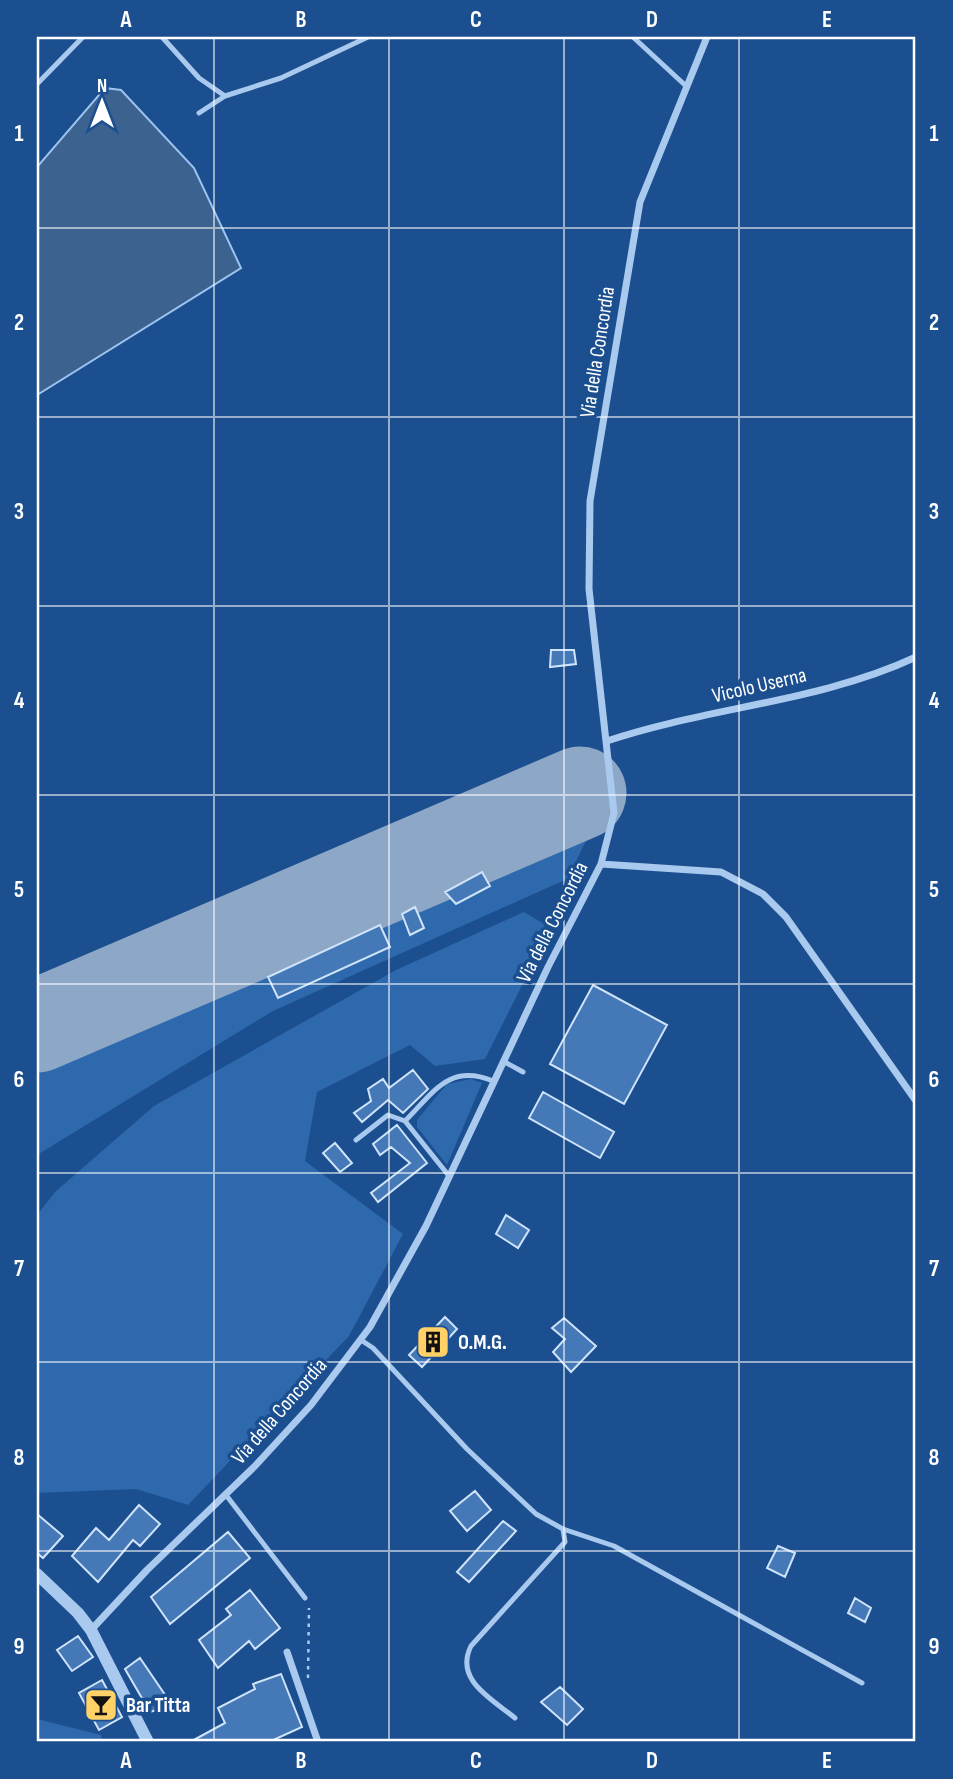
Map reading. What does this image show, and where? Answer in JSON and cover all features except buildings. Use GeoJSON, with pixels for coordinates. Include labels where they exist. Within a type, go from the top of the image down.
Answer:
{"type":"FeatureCollection","features":[{"type":"Feature","properties":{"kind":"street","name":"Via della Concordia"},"geometry":{"type":"LineString","coordinates":[[91,1630],[146,1570],[226,1495],[312,1405],[361,1340],[426,1226],[493,1081],[601,864],[614,813],[589,589],[590,501],[640,202],[707,37]]}},
{"type":"Feature","properties":{"kind":"street","name":"Vicolo Userna"},"geometry":{"type":"LineString","coordinates":[[607,741],[652,726],[858,679],[916,657]]}},
{"type":"Feature","properties":{"kind":"street"},"geometry":{"type":"LineString","coordinates":[[601,864],[721,872],[762,894],[786,917],[916,1101]]}},
{"type":"Feature","properties":{"kind":"street"},"geometry":{"type":"LineString","coordinates":[[37,1574],[78,1613],[91,1630],[148,1742]]}},
{"type":"Feature","properties":{"kind":"street"},"geometry":{"type":"LineString","coordinates":[[287,1653],[318,1742]]}},
{"type":"Feature","properties":{"kind":"lane"},"geometry":{"type":"LineString","coordinates":[[37,84],[83,37]]}},
{"type":"Feature","properties":{"kind":"lane"},"geometry":{"type":"LineString","coordinates":[[162,37],[199,78],[225,96]]}},
{"type":"Feature","properties":{"kind":"lane"},"geometry":{"type":"LineString","coordinates":[[199,113],[225,96],[281,78],[369,37]]}},
{"type":"Feature","properties":{"kind":"lane"},"geometry":{"type":"LineString","coordinates":[[633,37],[686,86]]}},
{"type":"Feature","properties":{"kind":"lane"},"geometry":{"type":"LineString","coordinates":[[503,1061],[523,1072]]}},
{"type":"Feature","properties":{"kind":"lane"},"geometry":{"type":"LineString","coordinates":[[405,1121],[446,1080],[460,1075],[477,1074],[493,1081]]}},
{"type":"Feature","properties":{"kind":"lane"},"geometry":{"type":"LineString","coordinates":[[356,1140],[388,1115],[405,1121],[449,1176]]}},
{"type":"Feature","properties":{"kind":"lane"},"geometry":{"type":"LineString","coordinates":[[361,1340],[382,1357],[467,1449],[536,1514],[563,1529],[614,1546],[862,1683]]}},
{"type":"Feature","properties":{"kind":"lane"},"geometry":{"type":"LineString","coordinates":[[226,1495],[306,1598]]}},
{"type":"Feature","properties":{"kind":"lane"},"geometry":{"type":"LineString","coordinates":[[514,1718],[471,1681],[465,1671],[465,1658],[471,1647],[565,1542],[563,1529]]}},
{"type":"Feature","properties":{"kind":"path"},"geometry":{"type":"LineString","coordinates":[[306,1598],[309,1609],[306,1660],[309,1688]]}},
{"type":"Feature","properties":{"kind":"shaded area"},"geometry":{"type":"Polygon","coordinates":[[[105,88],[121,90],[194,168],[241,268],[37,395],[37,167],[105,88]]]}},
{"type":"Feature","properties":{"kind":"shaded area"},"geometry":{"type":"Polygon","coordinates":[[[591,759],[600,813],[567,879],[273,1011],[37,1155],[37,998],[591,759]]]}},
{"type":"Feature","properties":{"kind":"shaded area"},"geometry":{"type":"Polygon","coordinates":[[[524,912],[551,928],[485,1059],[435,1066],[410,1045],[317,1092],[305,1161],[403,1234],[349,1336],[188,1505],[136,1489],[37,1493],[37,1215],[56,1191],[154,1106],[396,970],[524,912]]]}},
{"type":"Feature","properties":{"kind":"shaded area"},"geometry":{"type":"Polygon","coordinates":[[[471,1079],[482,1083],[447,1165],[417,1127],[417,1120],[447,1084],[471,1079]]]}},
{"type":"Feature","properties":{"kind":"shaded area"},"geometry":{"type":"Polygon","coordinates":[[[37,1719],[101,1735],[102,1742],[37,1742],[37,1719]]]}},
{"type":"Feature","properties":{"kind":"runway"},"geometry":{"type":"LineString","coordinates":[[37,1026],[580,793]]}},
{"type":"Feature","properties":{"kind":"place","name":"O.M.G."},"geometry":{"type":"Point","coordinates":[433,1342]}},
{"type":"Feature","properties":{"kind":"place","name":"Bar Titta"},"geometry":{"type":"Point","coordinates":[101,1705]}}]}
